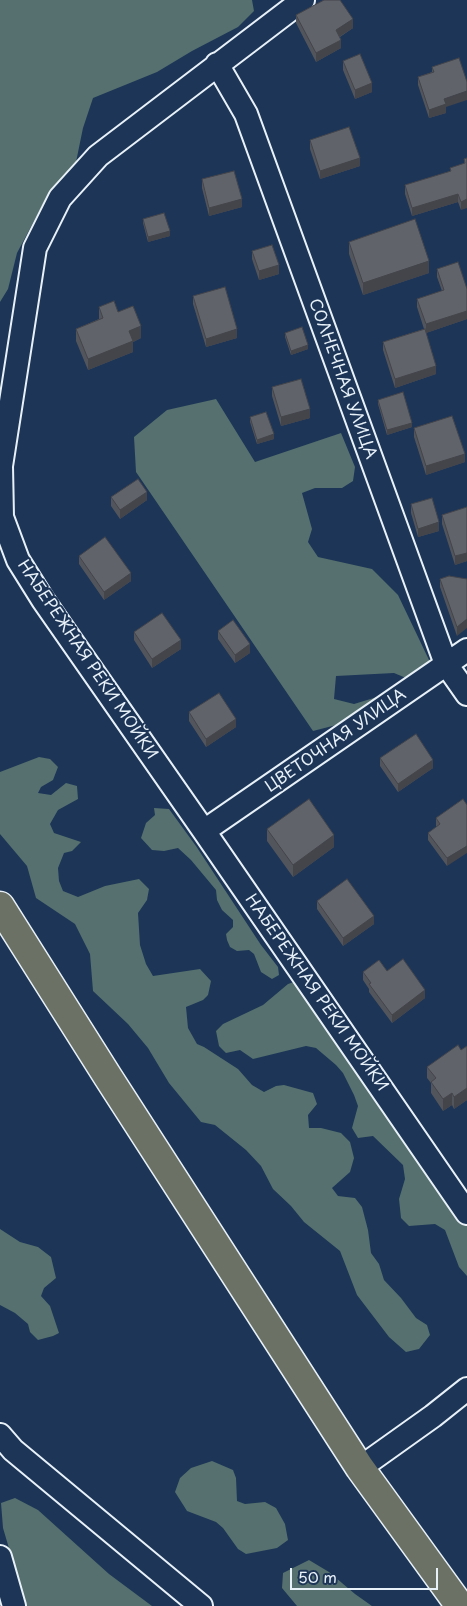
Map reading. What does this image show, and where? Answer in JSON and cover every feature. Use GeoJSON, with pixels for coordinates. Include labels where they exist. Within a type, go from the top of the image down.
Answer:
{"type":"FeatureCollection","features":[{"type":"Feature","properties":{"kind":"main road"},"geometry":{"type":"LineString","coordinates":[[0,906],[360,1468],[460,1606]]}},
{"type":"Feature","properties":{"kind":"street"},"geometry":{"type":"LineString","coordinates":[[217,64],[303,0]]}},
{"type":"Feature","properties":{"kind":"street","name":"СОЛНЕЧНАЯ УЛИЦА"},"geometry":{"type":"LineString","coordinates":[[217,64],[246,114],[446,664],[467,694]]}},
{"type":"Feature","properties":{"kind":"street","name":"НАБЕРЕЖНАЯ РЕКИ МОЙКИ"},"geometry":{"type":"LineString","coordinates":[[217,64],[98,156],[60,198],[35,248],[1,466],[2,517],[18,560],[42,600],[204,831],[467,1213]]}},
{"type":"Feature","properties":{"kind":"street","name":"ЦВЕТОЧНАЯ УЛИЦА"},"geometry":{"type":"LineString","coordinates":[[204,831],[467,650]]}},
{"type":"Feature","properties":{"kind":"street"},"geometry":{"type":"LineString","coordinates":[[360,1468],[433,1416],[467,1389]]}},
{"type":"Feature","properties":{"kind":"street"},"geometry":{"type":"LineString","coordinates":[[0,1435],[13,1450],[201,1606]]}},
{"type":"Feature","properties":{"kind":"street"},"geometry":{"type":"LineString","coordinates":[[0,1557],[14,1606]]}},
{"type":"Feature","properties":{"kind":"green space"},"geometry":{"type":"Polygon","coordinates":[[[0,0],[252,0],[254,11],[238,27],[157,72],[93,98],[83,128],[76,162],[44,202],[17,253],[8,289],[0,302],[0,0]]]}},
{"type":"Feature","properties":{"kind":"green space"},"geometry":{"type":"Polygon","coordinates":[[[216,399],[255,462],[341,433],[355,467],[353,481],[342,488],[315,488],[302,493],[312,529],[308,542],[318,557],[372,569],[398,595],[430,662],[421,672],[406,678],[394,673],[336,676],[334,699],[354,704],[377,697],[378,704],[344,723],[313,731],[136,472],[134,437],[167,410],[216,399]]]}},
{"type":"Feature","properties":{"kind":"green space"},"geometry":{"type":"Polygon","coordinates":[[[39,757],[50,759],[58,767],[53,780],[41,787],[38,793],[51,795],[66,783],[77,786],[78,799],[58,810],[50,824],[54,833],[81,842],[72,851],[64,853],[58,868],[59,881],[63,891],[78,897],[105,886],[139,879],[149,889],[147,900],[138,913],[140,945],[146,964],[153,976],[200,969],[211,981],[208,995],[203,1000],[186,1007],[188,1028],[197,1044],[238,1069],[252,1085],[264,1092],[276,1086],[284,1085],[313,1093],[317,1104],[308,1115],[309,1128],[321,1128],[341,1133],[350,1142],[354,1158],[350,1172],[332,1188],[338,1196],[355,1198],[362,1207],[371,1253],[379,1264],[384,1280],[416,1318],[427,1325],[430,1335],[419,1349],[406,1352],[389,1337],[357,1295],[340,1251],[304,1222],[273,1189],[261,1166],[246,1150],[215,1125],[201,1122],[169,1083],[148,1048],[128,1024],[93,991],[90,954],[75,924],[36,898],[27,866],[0,834],[0,772],[39,757]]]}},
{"type":"Feature","properties":{"kind":"green space"},"geometry":{"type":"Polygon","coordinates":[[[154,808],[169,809],[196,846],[261,945],[278,967],[279,975],[272,979],[261,972],[254,954],[249,950],[237,951],[230,947],[226,934],[233,927],[233,920],[222,910],[217,900],[216,890],[191,860],[178,848],[164,851],[152,850],[141,838],[146,823],[155,815],[154,808]]]}},
{"type":"Feature","properties":{"kind":"green space"},"geometry":{"type":"Polygon","coordinates":[[[294,982],[303,984],[467,1219],[467,1276],[459,1267],[445,1230],[435,1224],[409,1226],[401,1218],[399,1199],[405,1179],[403,1165],[373,1136],[358,1138],[352,1128],[358,1106],[343,1073],[336,1065],[316,1048],[306,1046],[253,1059],[240,1050],[226,1053],[219,1046],[216,1031],[223,1024],[263,1005],[288,984],[294,982]]]}},
{"type":"Feature","properties":{"kind":"green space"},"geometry":{"type":"Polygon","coordinates":[[[0,1229],[20,1242],[38,1247],[51,1257],[56,1278],[44,1288],[41,1296],[50,1306],[59,1333],[38,1340],[30,1332],[28,1324],[15,1313],[0,1305],[0,1229]]]}},
{"type":"Feature","properties":{"kind":"green space"},"geometry":{"type":"Polygon","coordinates":[[[212,1461],[233,1470],[236,1478],[237,1501],[245,1504],[265,1502],[276,1508],[285,1524],[288,1540],[277,1548],[246,1554],[238,1549],[223,1528],[216,1522],[187,1511],[175,1492],[180,1478],[191,1468],[212,1461]]]}},
{"type":"Feature","properties":{"kind":"green space"},"geometry":{"type":"Polygon","coordinates":[[[15,1498],[38,1510],[109,1574],[152,1606],[26,1606],[3,1528],[1,1503],[15,1498]]]}},
{"type":"Feature","properties":{"kind":"green space"},"geometry":{"type":"Polygon","coordinates":[[[309,1560],[329,1572],[372,1606],[297,1606],[282,1588],[283,1573],[309,1560]]]}},
{"type":"Feature","properties":{"kind":"building"},"geometry":{"type":"Polygon","coordinates":[[[324,0],[340,0],[353,19],[336,30],[341,40],[316,53],[296,15],[324,0]]]}},
{"type":"Feature","properties":{"kind":"building"},"geometry":{"type":"Polygon","coordinates":[[[360,54],[372,83],[355,90],[343,61],[360,54]]]}},
{"type":"Feature","properties":{"kind":"building"},"geometry":{"type":"Polygon","coordinates":[[[459,58],[467,82],[467,91],[444,99],[446,104],[429,110],[418,77],[434,72],[432,67],[459,58]]]}},
{"type":"Feature","properties":{"kind":"building"},"geometry":{"type":"Polygon","coordinates":[[[349,127],[360,158],[320,171],[310,140],[349,127]]]}},
{"type":"Feature","properties":{"kind":"building"},"geometry":{"type":"Polygon","coordinates":[[[467,158],[467,199],[461,202],[458,194],[412,208],[405,185],[451,171],[450,168],[465,163],[464,159],[467,158]]]}},
{"type":"Feature","properties":{"kind":"building"},"geometry":{"type":"Polygon","coordinates":[[[234,171],[242,199],[209,208],[202,179],[234,171]]]}},
{"type":"Feature","properties":{"kind":"building"},"geometry":{"type":"Polygon","coordinates":[[[164,213],[170,231],[148,237],[143,219],[164,213]]]}},
{"type":"Feature","properties":{"kind":"building"},"geometry":{"type":"Polygon","coordinates":[[[415,219],[429,261],[363,283],[349,242],[415,219]]]}},
{"type":"Feature","properties":{"kind":"building"},"geometry":{"type":"Polygon","coordinates":[[[272,245],[279,265],[259,271],[252,251],[272,245]]]}},
{"type":"Feature","properties":{"kind":"building"},"geometry":{"type":"Polygon","coordinates":[[[458,262],[467,289],[467,311],[426,324],[417,299],[444,290],[437,269],[458,262]]]}},
{"type":"Feature","properties":{"kind":"building"},"geometry":{"type":"Polygon","coordinates":[[[225,287],[237,329],[206,339],[193,296],[225,287]]]}},
{"type":"Feature","properties":{"kind":"building"},"geometry":{"type":"Polygon","coordinates":[[[114,301],[118,312],[133,306],[141,326],[129,331],[133,341],[88,359],[76,329],[103,318],[99,307],[114,301]]]}},
{"type":"Feature","properties":{"kind":"building"},"geometry":{"type":"Polygon","coordinates":[[[302,327],[308,345],[291,351],[285,333],[302,327]]]}},
{"type":"Feature","properties":{"kind":"building"},"geometry":{"type":"Polygon","coordinates":[[[425,329],[436,366],[395,379],[383,342],[425,329]]]}},
{"type":"Feature","properties":{"kind":"building"},"geometry":{"type":"Polygon","coordinates":[[[301,379],[310,409],[281,417],[272,387],[301,379]]]}},
{"type":"Feature","properties":{"kind":"building"},"geometry":{"type":"Polygon","coordinates":[[[403,392],[412,423],[387,430],[378,400],[403,392]]]}},
{"type":"Feature","properties":{"kind":"building"},"geometry":{"type":"Polygon","coordinates":[[[266,412],[274,434],[257,440],[250,417],[266,412]]]}},
{"type":"Feature","properties":{"kind":"building"},"geometry":{"type":"Polygon","coordinates":[[[452,416],[465,454],[426,466],[414,428],[452,416]]]}},
{"type":"Feature","properties":{"kind":"building"},"geometry":{"type":"Polygon","coordinates":[[[138,479],[147,492],[120,510],[111,497],[138,479]]]}},
{"type":"Feature","properties":{"kind":"building"},"geometry":{"type":"Polygon","coordinates":[[[432,498],[439,522],[418,529],[411,504],[432,498]]]}},
{"type":"Feature","properties":{"kind":"building"},"geometry":{"type":"Polygon","coordinates":[[[467,507],[467,553],[455,556],[442,515],[467,507]]]}},
{"type":"Feature","properties":{"kind":"building"},"geometry":{"type":"Polygon","coordinates":[[[105,537],[131,573],[104,592],[79,556],[105,537]]]}},
{"type":"Feature","properties":{"kind":"building"},"geometry":{"type":"Polygon","coordinates":[[[449,576],[467,579],[467,619],[457,627],[440,579],[449,576]]]}},
{"type":"Feature","properties":{"kind":"building"},"geometry":{"type":"Polygon","coordinates":[[[162,613],[181,640],[152,659],[134,632],[162,613]]]}},
{"type":"Feature","properties":{"kind":"building"},"geometry":{"type":"Polygon","coordinates":[[[233,620],[250,644],[235,655],[218,631],[233,620]]]}},
{"type":"Feature","properties":{"kind":"building"},"geometry":{"type":"Polygon","coordinates":[[[219,693],[236,719],[206,739],[189,712],[219,693]]]}},
{"type":"Feature","properties":{"kind":"building"},"geometry":{"type":"Polygon","coordinates":[[[416,734],[433,760],[398,784],[380,758],[416,734]]]}},
{"type":"Feature","properties":{"kind":"building"},"geometry":{"type":"Polygon","coordinates":[[[309,799],[334,835],[293,865],[267,829],[309,799]]]}},
{"type":"Feature","properties":{"kind":"building"},"geometry":{"type":"Polygon","coordinates":[[[463,799],[467,805],[467,846],[447,858],[428,833],[440,824],[436,818],[463,799]]]}},
{"type":"Feature","properties":{"kind":"building"},"geometry":{"type":"Polygon","coordinates":[[[347,879],[374,916],[343,938],[317,901],[347,879]]]}},
{"type":"Feature","properties":{"kind":"building"},"geometry":{"type":"Polygon","coordinates":[[[403,959],[425,990],[392,1015],[369,984],[371,983],[363,972],[379,960],[387,971],[403,959]]]}},
{"type":"Feature","properties":{"kind":"building"},"geometry":{"type":"Polygon","coordinates":[[[458,1045],[461,1050],[467,1046],[467,1088],[454,1097],[452,1093],[443,1099],[431,1082],[436,1078],[427,1067],[458,1045]]]}}]}
